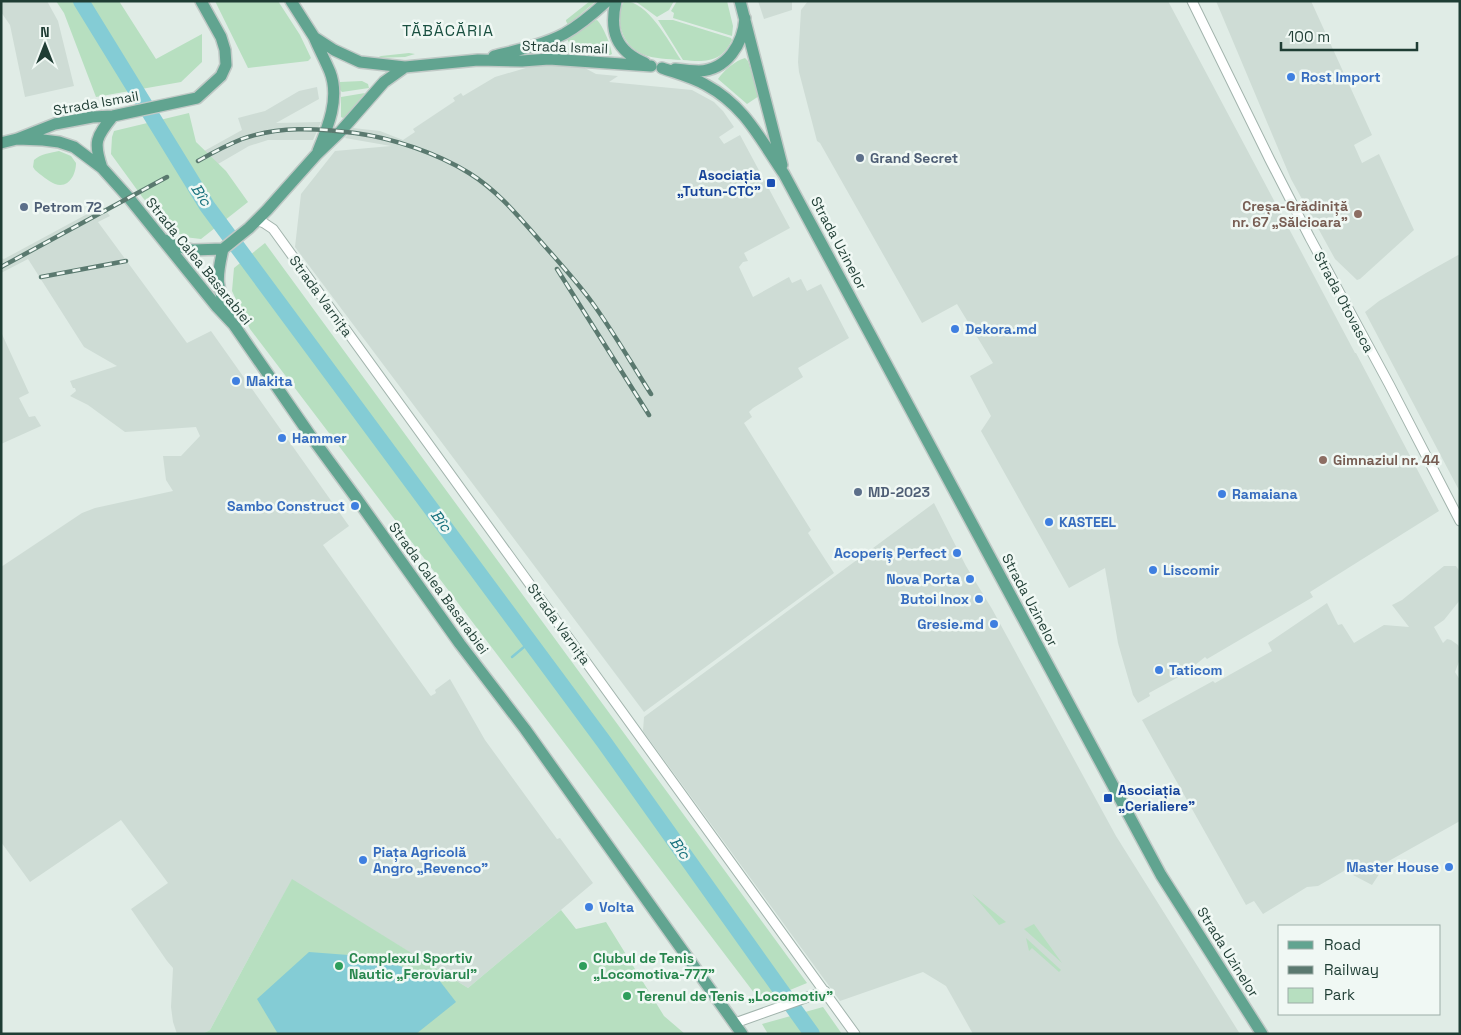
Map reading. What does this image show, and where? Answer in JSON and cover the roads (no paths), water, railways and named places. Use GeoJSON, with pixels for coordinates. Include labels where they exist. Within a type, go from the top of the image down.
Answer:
{"type":"FeatureCollection","features":[{"type":"Feature","properties":{"kind":"main road","name":"Strada Ismail"},"geometry":{"type":"LineString","coordinates":[[1,143],[17,139],[55,124],[92,117],[113,116],[197,98],[221,76],[226,65],[225,50],[220,37],[201,1]]}},
{"type":"Feature","properties":{"kind":"main road"},"geometry":{"type":"LineString","coordinates":[[291,1],[314,37],[330,74],[333,95],[331,116],[316,155]]}},
{"type":"Feature","properties":{"kind":"main road","name":"Strada Ismail"},"geometry":{"type":"LineString","coordinates":[[478,60],[542,43],[562,35],[607,1]]}},
{"type":"Feature","properties":{"kind":"main road"},"geometry":{"type":"LineString","coordinates":[[616,1],[612,23],[616,38],[626,53],[634,59],[656,67]]}},
{"type":"Feature","properties":{"kind":"main road","name":"Strada Uzinelor"},"geometry":{"type":"LineString","coordinates":[[740,1],[784,174]]}},
{"type":"Feature","properties":{"kind":"main road","name":"Strada Ismail"},"geometry":{"type":"LineString","coordinates":[[314,37],[334,50],[360,62],[405,67],[478,60],[522,61],[548,59],[700,71],[719,65],[735,50],[741,39],[745,18]]}},
{"type":"Feature","properties":{"kind":"main road"},"geometry":{"type":"LineString","coordinates":[[234,325],[224,302],[218,281],[218,270],[225,248],[253,224],[316,155],[341,131],[384,82],[405,67]]}},
{"type":"Feature","properties":{"kind":"main road","name":"Strada Uzinelor"},"geometry":{"type":"LineString","coordinates":[[656,67],[705,84],[727,99],[752,124],[784,174],[1161,875],[1262,1034]]}},
{"type":"Feature","properties":{"kind":"main road"},"geometry":{"type":"LineString","coordinates":[[102,168],[97,154],[98,138],[100,132],[113,116]]}},
{"type":"Feature","properties":{"kind":"main road","name":"Strada Calea Basarabiei"},"geometry":{"type":"LineString","coordinates":[[17,139],[59,142],[74,147],[102,168],[234,325],[310,435],[460,644],[525,729],[742,1034]]}},
{"type":"Feature","properties":{"kind":"main road"},"geometry":{"type":"LineString","coordinates":[[159,236],[175,246],[193,250],[225,248]]}},
{"type":"Feature","properties":{"kind":"street","name":"Strada Otovasca"},"geometry":{"type":"LineString","coordinates":[[1192,1],[1310,238],[1460,522]]}},
{"type":"Feature","properties":{"kind":"street","name":"Strada Varnița"},"geometry":{"type":"LineString","coordinates":[[253,224],[264,222],[273,229],[821,993],[855,1034]]}},
{"type":"Feature","properties":{"kind":"street"},"geometry":{"type":"LineString","coordinates":[[735,1023],[821,993]]}},
{"type":"Feature","properties":{"kind":"water"},"geometry":{"type":"Polygon","coordinates":[[[309,952],[375,957],[439,980],[456,1002],[416,1034],[278,1034],[257,999],[309,952]]]}},
{"type":"Feature","properties":{"kind":"waterway","name":"Bîc"},"geometry":{"type":"LineString","coordinates":[[81,1],[207,206],[604,742],[812,1034]]}},
{"type":"Feature","properties":{"kind":"waterway"},"geometry":{"type":"LineString","coordinates":[[512,657],[530,642]]}},
{"type":"Feature","properties":{"kind":"railway"},"geometry":{"type":"LineString","coordinates":[[198,161],[242,139],[270,132],[298,129],[369,135],[414,147],[443,159],[478,179],[504,201],[520,218],[571,276],[599,312],[651,394]]}},
{"type":"Feature","properties":{"kind":"railway"},"geometry":{"type":"LineString","coordinates":[[1,267],[167,177]]}},
{"type":"Feature","properties":{"kind":"railway"},"geometry":{"type":"LineString","coordinates":[[41,277],[126,261]]}},
{"type":"Feature","properties":{"kind":"railway"},"geometry":{"type":"LineString","coordinates":[[557,269],[649,415]]}},
{"type":"Feature","properties":{"kind":"place","name":"Rost Import"},"geometry":{"type":"Point","coordinates":[1291,77]}},
{"type":"Feature","properties":{"kind":"place","name":"Grand Secret"},"geometry":{"type":"Point","coordinates":[860,158]}},
{"type":"Feature","properties":{"kind":"place","name":"Asociația „Tutun-CTC”"},"geometry":{"type":"Point","coordinates":[771,183]}},
{"type":"Feature","properties":{"kind":"place","name":"Petrom 72"},"geometry":{"type":"Point","coordinates":[24,207]}},
{"type":"Feature","properties":{"kind":"place","name":"Creșa-Grădiniță nr. 67 „Sălcioara”"},"geometry":{"type":"Point","coordinates":[1358,214]}},
{"type":"Feature","properties":{"kind":"place","name":"Dekora.md"},"geometry":{"type":"Point","coordinates":[955,329]}},
{"type":"Feature","properties":{"kind":"place","name":"Makita"},"geometry":{"type":"Point","coordinates":[236,381]}},
{"type":"Feature","properties":{"kind":"place","name":"Hammer"},"geometry":{"type":"Point","coordinates":[282,438]}},
{"type":"Feature","properties":{"kind":"place","name":"Gimnaziul nr. 44"},"geometry":{"type":"Point","coordinates":[1323,460]}},
{"type":"Feature","properties":{"kind":"place","name":"MD-2023"},"geometry":{"type":"Point","coordinates":[858,492]}},
{"type":"Feature","properties":{"kind":"place","name":"Ramaiana"},"geometry":{"type":"Point","coordinates":[1222,494]}},
{"type":"Feature","properties":{"kind":"place","name":"Sambo Construct"},"geometry":{"type":"Point","coordinates":[355,506]}},
{"type":"Feature","properties":{"kind":"place","name":"KASTEEL"},"geometry":{"type":"Point","coordinates":[1049,522]}},
{"type":"Feature","properties":{"kind":"place","name":"Acoperiș Perfect"},"geometry":{"type":"Point","coordinates":[957,553]}},
{"type":"Feature","properties":{"kind":"place","name":"Liscomir"},"geometry":{"type":"Point","coordinates":[1153,570]}},
{"type":"Feature","properties":{"kind":"place","name":"Nova Porta"},"geometry":{"type":"Point","coordinates":[970,579]}},
{"type":"Feature","properties":{"kind":"place","name":"Butoi Inox"},"geometry":{"type":"Point","coordinates":[979,599]}},
{"type":"Feature","properties":{"kind":"place","name":"Gresie.md"},"geometry":{"type":"Point","coordinates":[994,624]}},
{"type":"Feature","properties":{"kind":"place","name":"Taticom"},"geometry":{"type":"Point","coordinates":[1159,670]}},
{"type":"Feature","properties":{"kind":"place","name":"Asociația „Cerialiere”"},"geometry":{"type":"Point","coordinates":[1108,798]}},
{"type":"Feature","properties":{"kind":"place","name":"Piața Agricolă Angro „Revenco”"},"geometry":{"type":"Point","coordinates":[363,860]}},
{"type":"Feature","properties":{"kind":"place","name":"Master House"},"geometry":{"type":"Point","coordinates":[1449,867]}},
{"type":"Feature","properties":{"kind":"place","name":"Volta"},"geometry":{"type":"Point","coordinates":[589,907]}},
{"type":"Feature","properties":{"kind":"place","name":"Complexul Sportiv Nautic „Feroviarul”"},"geometry":{"type":"Point","coordinates":[339,966]}},
{"type":"Feature","properties":{"kind":"place","name":"Clubul de Tenis „Locomotiva-777”"},"geometry":{"type":"Point","coordinates":[583,966]}},
{"type":"Feature","properties":{"kind":"place","name":"Terenul de Tenis „Locomotiv”"},"geometry":{"type":"Point","coordinates":[627,996]}},
{"type":"Feature","properties":{"kind":"district","name":"TĂBĂCĂRIA"},"geometry":{"type":"Point","coordinates":[448,30]}}]}
